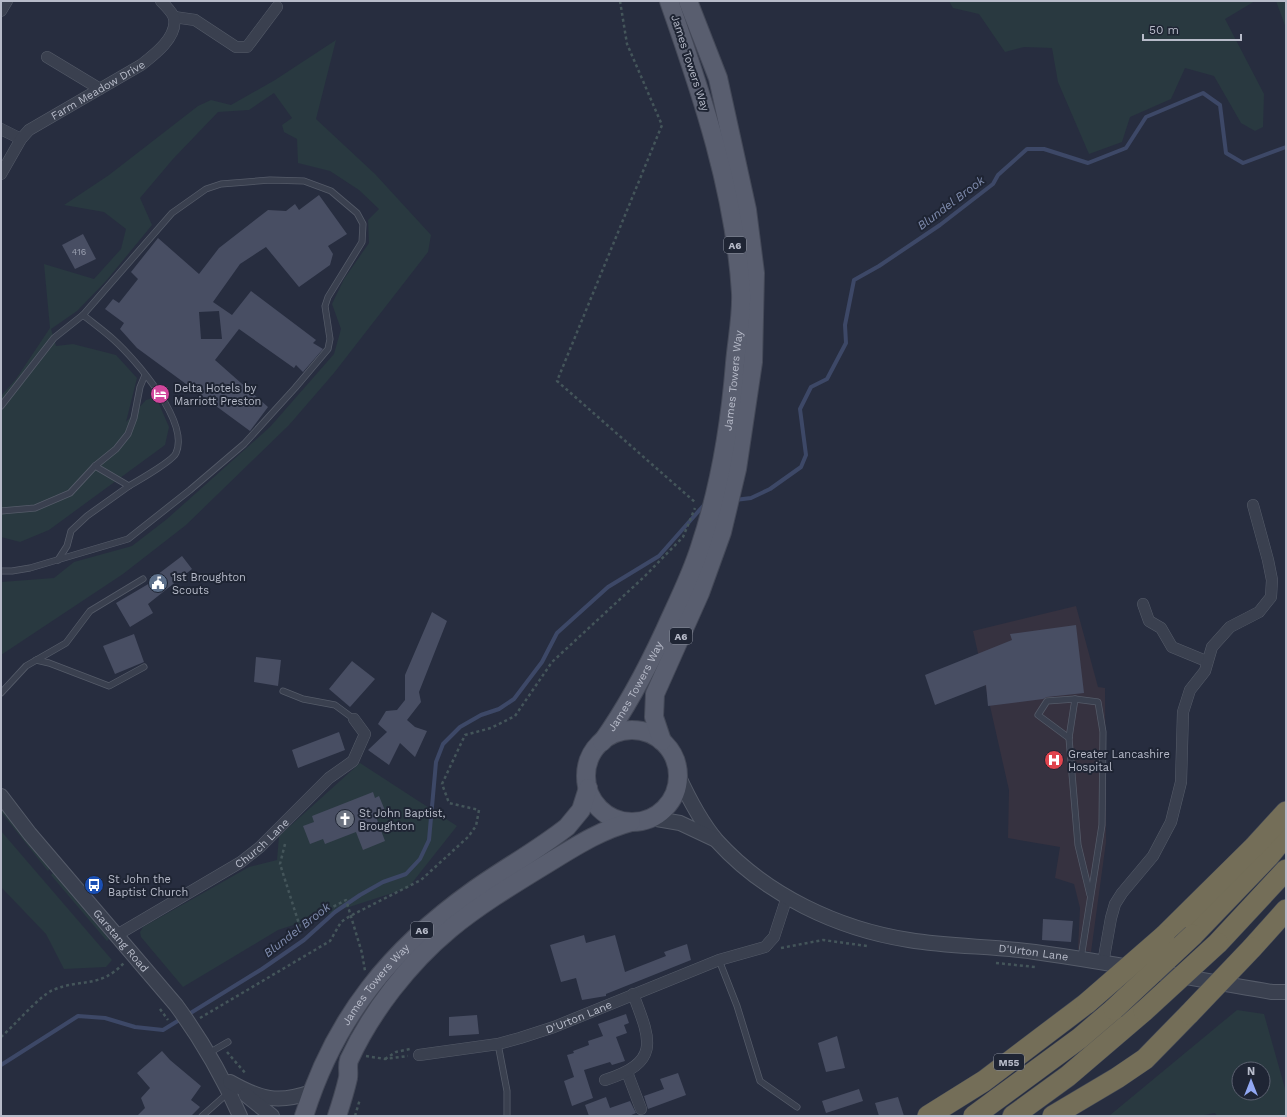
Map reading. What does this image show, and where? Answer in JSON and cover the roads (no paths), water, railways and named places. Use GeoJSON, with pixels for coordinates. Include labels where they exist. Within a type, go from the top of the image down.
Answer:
{"type":"FeatureCollection","features":[{"type":"Feature","properties":{"kind":"highway","name":"M55"},"geometry":{"type":"LineString","coordinates":[[928,1116],[984,1081],[1087,1003],[1164,936],[1254,847],[1286,812]]}},
{"type":"Feature","properties":{"kind":"highway","name":"M55"},"geometry":{"type":"LineString","coordinates":[[974,1116],[1080,1038],[1114,1009],[1193,935],[1269,856],[1286,835]]}},
{"type":"Feature","properties":{"kind":"highway"},"geometry":{"type":"LineString","coordinates":[[1013,1116],[1068,1076],[1144,1011],[1218,943],[1286,870]]}},
{"type":"Feature","properties":{"kind":"highway"},"geometry":{"type":"LineString","coordinates":[[1053,1116],[1117,1078],[1145,1059],[1252,948],[1286,910]]}},
{"type":"Feature","properties":{"kind":"highway"},"geometry":{"type":"LineString","coordinates":[[1077,1116],[1117,1078]]}},
{"type":"Feature","properties":{"kind":"main road","name":"James Towers Way"},"geometry":{"type":"LineString","coordinates":[[602,742],[626,707],[648,666],[690,576],[701,547],[715,496],[729,431],[741,295],[733,228],[719,164],[699,87],[669,1]]}},
{"type":"Feature","properties":{"kind":"main road","name":"James Towers Way"},"geometry":{"type":"LineString","coordinates":[[662,741],[654,717],[655,694],[700,593],[722,532],[736,476],[753,362],[755,273],[747,210],[718,78],[688,1]]}},
{"type":"Feature","properties":{"kind":"main road","name":"A6"},"geometry":{"type":"LineString","coordinates":[[625,731],[638,731],[651,735],[662,741],[673,756],[678,775],[676,788],[671,800],[663,811],[651,818],[632,822],[617,820],[604,813],[594,802],[588,788],[587,768],[592,754],[602,742],[612,735],[625,731]]}},
{"type":"Feature","properties":{"kind":"main road","name":"James Towers Way"},"geometry":{"type":"LineString","coordinates":[[304,1116],[311,1092],[335,1041],[351,1012],[395,956],[442,913],[567,826],[581,810],[588,788]]}},
{"type":"Feature","properties":{"kind":"main road","name":"James Towers Way"},"geometry":{"type":"LineString","coordinates":[[337,1116],[348,1076],[348,1063],[354,1051],[391,993],[428,950],[474,911],[524,878],[589,838],[606,830],[632,822]]}},
{"type":"Feature","properties":{"kind":"street"},"geometry":{"type":"LineString","coordinates":[[1,11],[7,1]]}},
{"type":"Feature","properties":{"kind":"street"},"geometry":{"type":"LineString","coordinates":[[161,1],[174,17],[195,20],[236,47],[247,47],[277,7]]}},
{"type":"Feature","properties":{"kind":"street","name":"Farm Meadow Drive"},"geometry":{"type":"LineString","coordinates":[[1,174],[21,138],[29,130],[141,65],[156,54],[174,28],[174,17]]}},
{"type":"Feature","properties":{"kind":"street"},"geometry":{"type":"LineString","coordinates":[[47,57],[100,89]]}},
{"type":"Feature","properties":{"kind":"street"},"geometry":{"type":"LineString","coordinates":[[1,129],[21,138]]}},
{"type":"Feature","properties":{"kind":"street"},"geometry":{"type":"LineString","coordinates":[[1103,963],[1115,904],[1122,893],[1153,856],[1171,822],[1181,782],[1184,708],[1190,690],[1204,672],[1206,661],[1212,647],[1230,627],[1259,612],[1271,596],[1272,580],[1268,560],[1253,506]]}},
{"type":"Feature","properties":{"kind":"street"},"geometry":{"type":"LineString","coordinates":[[1143,604],[1149,621],[1161,628],[1172,647],[1206,661]]}},
{"type":"Feature","properties":{"kind":"street","name":"Church Lane"},"geometry":{"type":"LineString","coordinates":[[117,935],[241,862],[260,847],[329,778],[353,761],[365,734],[354,719]]}},
{"type":"Feature","properties":{"kind":"street","name":"D'Urton Lane"},"geometry":{"type":"LineString","coordinates":[[678,775],[690,801],[716,840],[750,870],[787,897],[836,920],[900,938],[925,942],[1000,947],[1081,958],[1272,992],[1286,992]]}},
{"type":"Feature","properties":{"kind":"street","name":"Garstang Road"},"geometry":{"type":"LineString","coordinates":[[1,796],[30,834],[179,1010],[195,1021],[207,1054],[229,1087],[240,1116]]}},
{"type":"Feature","properties":{"kind":"street","name":"D'Urton Lane"},"geometry":{"type":"LineString","coordinates":[[651,818],[680,823],[716,840]]}},
{"type":"Feature","properties":{"kind":"street","name":"D'Urton Lane"},"geometry":{"type":"LineString","coordinates":[[419,1055],[498,1044],[554,1027],[719,960],[764,947],[774,937],[787,897]]}},
{"type":"Feature","properties":{"kind":"street"},"geometry":{"type":"LineString","coordinates":[[605,1080],[627,1072],[640,1062],[644,1056],[647,1042],[645,1026],[633,994]]}},
{"type":"Feature","properties":{"kind":"street"},"geometry":{"type":"LineString","coordinates":[[627,1072],[640,1109]]}},
{"type":"Feature","properties":{"kind":"street"},"geometry":{"type":"LineString","coordinates":[[229,1087],[274,1099],[290,1098],[311,1092]]}},
{"type":"Feature","properties":{"kind":"street","name":"Garstang Road"},"geometry":{"type":"LineString","coordinates":[[229,1087],[272,1116]]}},
{"type":"Feature","properties":{"kind":"lane"},"geometry":{"type":"LineString","coordinates":[[1,406],[54,338],[83,315],[111,285],[147,240],[172,213],[206,190],[221,184],[270,180],[304,181],[331,191],[357,213],[363,224],[362,242],[328,297],[325,306],[330,334],[328,349],[244,444],[128,540],[30,568],[12,572],[1,571]]}},
{"type":"Feature","properties":{"kind":"lane"},"geometry":{"type":"LineString","coordinates":[[58,560],[67,546],[71,531],[87,516],[176,455],[179,446],[176,423],[162,398],[135,361],[114,340],[83,315]]}},
{"type":"Feature","properties":{"kind":"lane"},"geometry":{"type":"LineString","coordinates":[[1,511],[35,508],[70,493],[95,466],[116,449],[128,434],[134,418],[140,387],[145,376]]}},
{"type":"Feature","properties":{"kind":"lane"},"geometry":{"type":"LineString","coordinates":[[95,466],[129,486]]}},
{"type":"Feature","properties":{"kind":"lane"},"geometry":{"type":"LineString","coordinates":[[1,693],[26,666],[66,643],[90,611],[143,579]]}},
{"type":"Feature","properties":{"kind":"lane"},"geometry":{"type":"LineString","coordinates":[[36,660],[49,663],[109,686],[144,667]]}},
{"type":"Feature","properties":{"kind":"lane"},"geometry":{"type":"LineString","coordinates":[[283,691],[303,699],[335,705],[354,719]]}},
{"type":"Feature","properties":{"kind":"lane"},"geometry":{"type":"LineString","coordinates":[[1069,738],[1038,715],[1047,701],[1075,699],[1098,702],[1103,732],[1102,825],[1081,958]]}},
{"type":"Feature","properties":{"kind":"lane"},"geometry":{"type":"LineString","coordinates":[[1075,699],[1069,738],[1078,845],[1091,900]]}},
{"type":"Feature","properties":{"kind":"lane"},"geometry":{"type":"LineString","coordinates":[[719,960],[737,1006],[760,1081],[797,1107]]}},
{"type":"Feature","properties":{"kind":"lane"},"geometry":{"type":"LineString","coordinates":[[207,1054],[228,1042]]}},
{"type":"Feature","properties":{"kind":"lane"},"geometry":{"type":"LineString","coordinates":[[498,1044],[507,1091],[507,1116]]}},
{"type":"Feature","properties":{"kind":"lane"},"geometry":{"type":"LineString","coordinates":[[202,1116],[229,1087]]}},
{"type":"Feature","properties":{"kind":"waterway","name":"Blundel Brook"},"geometry":{"type":"LineString","coordinates":[[735,500],[751,498],[770,489],[801,467],[806,455],[800,409],[811,387],[827,379],[846,343],[845,325],[854,280],[879,266],[940,225],[993,184],[998,175],[1027,149],[1044,149],[1088,163],[1126,148],[1146,117],[1203,93],[1220,105],[1226,153],[1243,163],[1286,147]]}},
{"type":"Feature","properties":{"kind":"waterway","name":"Blundel Brook"},"geometry":{"type":"LineString","coordinates":[[1,1065],[78,1016],[105,1018],[135,1027],[163,1030],[262,969],[304,940],[335,912],[360,895],[383,882],[406,874],[420,859],[429,840],[436,762],[443,744],[460,727],[481,715],[499,709],[514,699],[542,662],[557,633],[608,587],[659,556],[706,504]]}},
{"type":"Feature","properties":{"kind":"place","name":"Delta Hotels by Marriott Preston"},"geometry":{"type":"Point","coordinates":[160,394]}},
{"type":"Feature","properties":{"kind":"place","name":"1st Broughton Scouts"},"geometry":{"type":"Point","coordinates":[158,583]}},
{"type":"Feature","properties":{"kind":"place","name":"Greater Lancashire Hospital"},"geometry":{"type":"Point","coordinates":[1054,760]}},
{"type":"Feature","properties":{"kind":"place","name":"St John Baptist, Broughton"},"geometry":{"type":"Point","coordinates":[345,819]}},
{"type":"Feature","properties":{"kind":"place","name":"St John the Baptist Church"},"geometry":{"type":"Point","coordinates":[94,885]}}]}
